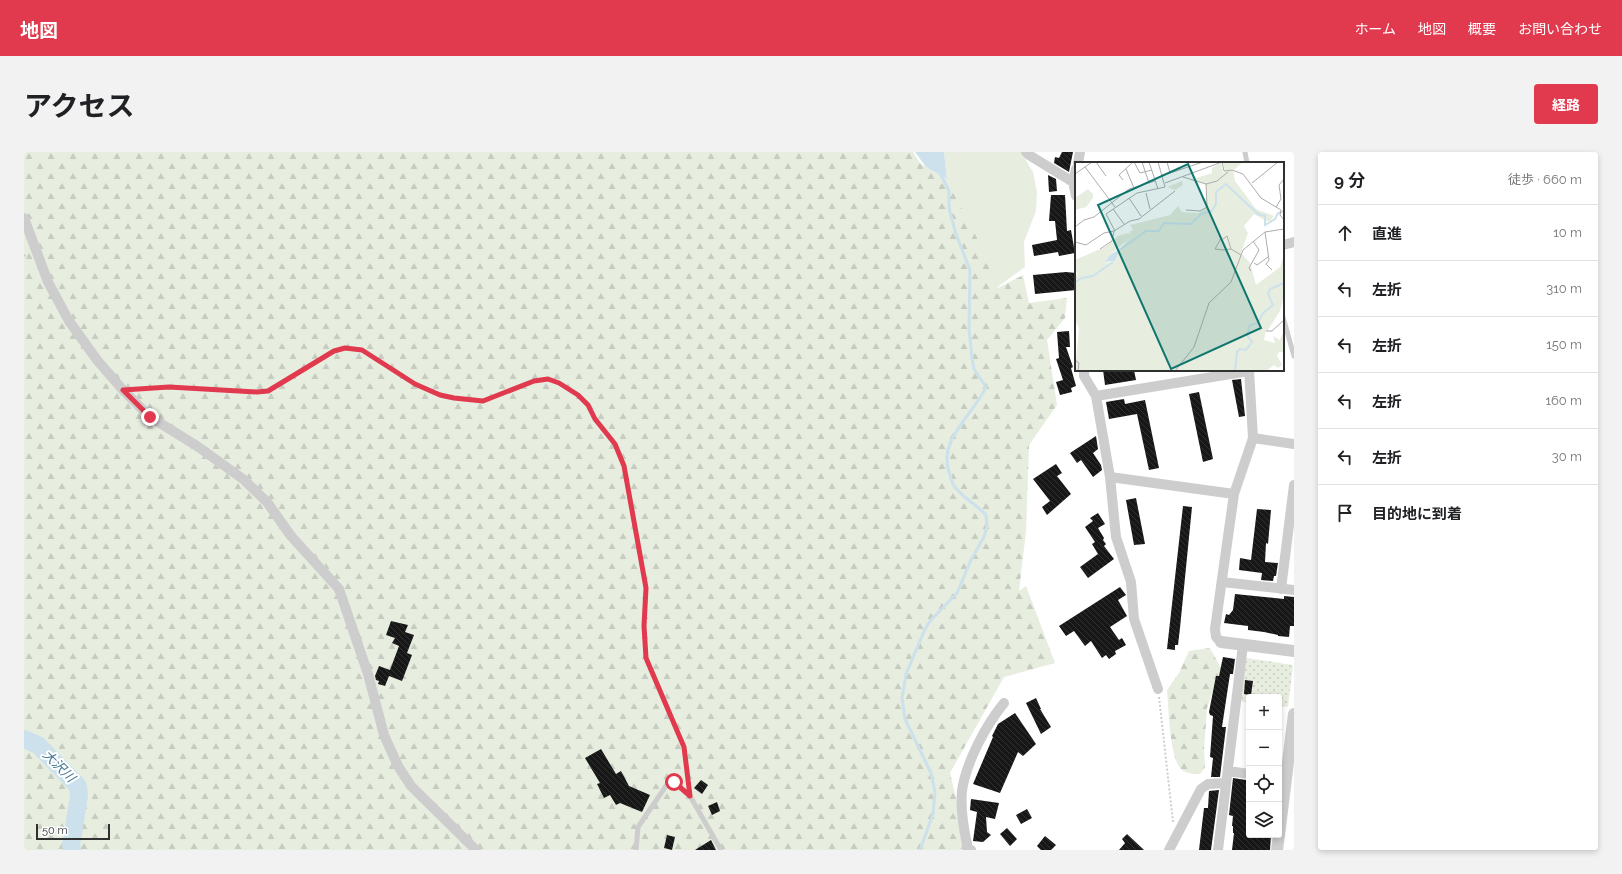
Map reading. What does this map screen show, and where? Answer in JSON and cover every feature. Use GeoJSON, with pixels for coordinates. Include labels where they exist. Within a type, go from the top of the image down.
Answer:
{"type":"FeatureCollection","features":[{"type":"Feature","properties":{"kind":"street"},"geometry":{"type":"LineString","coordinates":[[1026,152],[1075,189]]}},
{"type":"Feature","properties":{"kind":"street"},"geometry":{"type":"LineString","coordinates":[[1078,162],[1080,152]]}},
{"type":"Feature","properties":{"kind":"street"},"geometry":{"type":"LineString","coordinates":[[24,218],[48,282],[70,321],[97,360],[123,390],[150,417],[197,446],[243,479],[267,502],[291,536],[339,589],[368,674],[384,735],[398,766],[411,786],[476,850]]}},
{"type":"Feature","properties":{"kind":"street"},"geometry":{"type":"LineString","coordinates":[[1284,245],[1294,242]]}},
{"type":"Feature","properties":{"kind":"street"},"geometry":{"type":"LineString","coordinates":[[1084,371],[1084,376],[1096,396],[1110,477],[1116,537],[1131,582],[1134,619],[1158,689]]}},
{"type":"Feature","properties":{"kind":"street"},"geometry":{"type":"LineString","coordinates":[[1096,396],[1249,371],[1253,438],[1234,494],[1215,629],[1216,637],[1221,642],[1294,651]]}},
{"type":"Feature","properties":{"kind":"street"},"geometry":{"type":"LineString","coordinates":[[1253,438],[1294,444]]}},
{"type":"Feature","properties":{"kind":"street"},"geometry":{"type":"LineString","coordinates":[[1110,477],[1234,494]]}},
{"type":"Feature","properties":{"kind":"street"},"geometry":{"type":"LineString","coordinates":[[1281,589],[1290,543],[1294,485]]}},
{"type":"Feature","properties":{"kind":"street"},"geometry":{"type":"LineString","coordinates":[[1222,582],[1294,590]]}},
{"type":"Feature","properties":{"kind":"street"},"geometry":{"type":"LineString","coordinates":[[1218,850],[1243,645]]}},
{"type":"Feature","properties":{"kind":"street"},"geometry":{"type":"LineString","coordinates":[[971,850],[968,849],[964,830],[962,791],[969,764],[992,717],[1004,703]]}},
{"type":"Feature","properties":{"kind":"street"},"geometry":{"type":"LineString","coordinates":[[1228,771],[1246,774]]}},
{"type":"Feature","properties":{"kind":"street"},"geometry":{"type":"LineString","coordinates":[[1281,802],[1283,782]]}},
{"type":"Feature","properties":{"kind":"street"},"geometry":{"type":"LineString","coordinates":[[1169,850],[1201,789],[1208,784],[1226,783]]}},
{"type":"Feature","properties":{"kind":"street"},"geometry":{"type":"LineString","coordinates":[[1277,850],[1279,838]]}},
{"type":"Feature","properties":{"kind":"lane"},"geometry":{"type":"LineString","coordinates":[[1245,152],[1247,162]]}},
{"type":"Feature","properties":{"kind":"lane"},"geometry":{"type":"LineString","coordinates":[[1284,321],[1294,356]]}},
{"type":"Feature","properties":{"kind":"lane"},"geometry":{"type":"LineString","coordinates":[[636,850],[638,828],[668,783],[674,782],[690,796],[721,850]]}},
{"type":"Feature","properties":{"kind":"path"},"geometry":{"type":"LineString","coordinates":[[123,390],[169,387],[257,392],[268,391],[334,351],[345,348],[362,350],[415,384],[440,395],[454,398],[483,401],[534,381],[548,379],[559,383],[578,395],[615,444],[624,466],[646,588],[644,626],[646,658],[684,747],[690,796]]}},
{"type":"Feature","properties":{"kind":"path"},"geometry":{"type":"LineString","coordinates":[[1158,689],[1174,839]]}},
{"type":"Feature","properties":{"kind":"green space"},"geometry":{"type":"Polygon","coordinates":[[[24,152],[913,152],[920,163],[947,179],[978,240],[998,288],[1023,275],[1029,303],[1067,298],[1065,318],[1047,340],[1057,405],[1029,445],[1026,531],[1019,591],[1026,586],[1055,663],[1004,677],[950,773],[968,849],[971,850],[24,850],[24,152]]]}},
{"type":"Feature","properties":{"kind":"green space"},"geometry":{"type":"Polygon","coordinates":[[[944,152],[1021,152],[1033,172],[1037,192],[1036,211],[1024,242],[1025,267],[996,288],[980,246],[947,179],[944,152]]]}},
{"type":"Feature","properties":{"kind":"green space"},"geometry":{"type":"Polygon","coordinates":[[[1210,648],[1221,668],[1207,708],[1204,750],[1205,767],[1200,774],[1191,774],[1182,770],[1174,755],[1170,733],[1167,690],[1179,673],[1189,651],[1210,648]]]}},
{"type":"Feature","properties":{"kind":"green space"},"geometry":{"type":"Polygon","coordinates":[[[1246,658],[1293,665],[1288,707],[1282,706],[1282,694],[1246,694],[1246,702],[1238,701],[1246,658]]]}},
{"type":"Feature","properties":{"kind":"water"},"geometry":{"type":"Polygon","coordinates":[[[915,152],[944,152],[947,179],[926,167],[915,152]]]}},
{"type":"Feature","properties":{"kind":"building"},"geometry":{"type":"Polygon","coordinates":[[[1062,152],[1073,152],[1069,172],[1054,163],[1055,157],[1059,158],[1062,152]]]}},
{"type":"Feature","properties":{"kind":"building"},"geometry":{"type":"Polygon","coordinates":[[[1048,175],[1056,179],[1057,191],[1049,192],[1048,175]]]}},
{"type":"Feature","properties":{"kind":"building"},"geometry":{"type":"Polygon","coordinates":[[[1051,195],[1065,195],[1067,231],[1071,230],[1075,253],[1059,256],[1058,252],[1034,256],[1032,245],[1057,240],[1055,221],[1049,221],[1051,195]]]}},
{"type":"Feature","properties":{"kind":"building"},"geometry":{"type":"Polygon","coordinates":[[[1066,272],[1075,273],[1075,290],[1035,294],[1033,275],[1066,272]]]}},
{"type":"Feature","properties":{"kind":"building"},"geometry":{"type":"Polygon","coordinates":[[[1069,331],[1070,347],[1066,347],[1073,367],[1071,368],[1076,386],[1071,388],[1072,392],[1060,395],[1056,382],[1063,380],[1056,359],[1059,358],[1057,332],[1069,331]]]}},
{"type":"Feature","properties":{"kind":"building"},"geometry":{"type":"Polygon","coordinates":[[[1103,371],[1134,371],[1136,380],[1105,385],[1103,371]]]}},
{"type":"Feature","properties":{"kind":"building"},"geometry":{"type":"Polygon","coordinates":[[[1241,379],[1245,416],[1239,417],[1232,380],[1241,379]]]}},
{"type":"Feature","properties":{"kind":"building"},"geometry":{"type":"Polygon","coordinates":[[[1199,392],[1213,459],[1203,462],[1189,394],[1199,392]]]}},
{"type":"Feature","properties":{"kind":"building"},"geometry":{"type":"Polygon","coordinates":[[[1124,399],[1125,404],[1145,400],[1159,468],[1149,470],[1137,414],[1109,419],[1106,402],[1124,399]]]}},
{"type":"Feature","properties":{"kind":"building"},"geometry":{"type":"Polygon","coordinates":[[[1096,436],[1098,449],[1093,453],[1101,465],[1102,470],[1093,477],[1081,460],[1077,463],[1070,453],[1096,436]]]}},
{"type":"Feature","properties":{"kind":"building"},"geometry":{"type":"Polygon","coordinates":[[[1056,464],[1062,473],[1057,476],[1071,494],[1047,515],[1042,507],[1050,501],[1033,479],[1056,464]]]}},
{"type":"Feature","properties":{"kind":"building"},"geometry":{"type":"Polygon","coordinates":[[[1136,498],[1145,544],[1134,545],[1126,500],[1136,498]]]}},
{"type":"Feature","properties":{"kind":"building"},"geometry":{"type":"Polygon","coordinates":[[[1183,506],[1192,507],[1178,645],[1175,645],[1175,650],[1167,649],[1183,506]]]}},
{"type":"Feature","properties":{"kind":"building"},"geometry":{"type":"Polygon","coordinates":[[[1257,509],[1271,510],[1265,562],[1278,563],[1276,576],[1274,576],[1273,581],[1261,580],[1262,573],[1239,570],[1240,558],[1251,560],[1257,509]]]}},
{"type":"Feature","properties":{"kind":"building"},"geometry":{"type":"Polygon","coordinates":[[[1098,513],[1105,524],[1098,528],[1106,544],[1104,546],[1114,559],[1088,578],[1080,567],[1098,554],[1092,544],[1095,542],[1085,527],[1093,521],[1090,518],[1098,513]]]}},
{"type":"Feature","properties":{"kind":"building"},"geometry":{"type":"Polygon","coordinates":[[[1120,587],[1126,595],[1118,600],[1127,616],[1110,627],[1119,640],[1122,638],[1126,645],[1115,651],[1116,654],[1109,659],[1106,655],[1102,658],[1091,641],[1085,646],[1074,631],[1066,636],[1059,626],[1120,587]]]}},
{"type":"Feature","properties":{"kind":"building"},"geometry":{"type":"Polygon","coordinates":[[[1235,594],[1284,599],[1284,596],[1294,597],[1294,626],[1290,626],[1289,637],[1248,630],[1248,626],[1224,623],[1226,614],[1229,615],[1233,610],[1235,594]]]}},
{"type":"Feature","properties":{"kind":"building"},"geometry":{"type":"Polygon","coordinates":[[[391,621],[408,625],[405,632],[414,635],[407,653],[412,655],[402,681],[389,676],[385,686],[378,684],[379,681],[376,680],[375,676],[379,666],[390,670],[399,646],[392,643],[395,638],[386,635],[391,621]]]}},
{"type":"Feature","properties":{"kind":"building"},"geometry":{"type":"Polygon","coordinates":[[[1223,657],[1235,659],[1233,674],[1230,674],[1222,727],[1226,727],[1220,777],[1211,777],[1213,758],[1210,757],[1213,716],[1210,715],[1209,712],[1216,676],[1219,676],[1223,657]]]}},
{"type":"Feature","properties":{"kind":"building"},"geometry":{"type":"Polygon","coordinates":[[[1245,680],[1253,681],[1251,694],[1244,694],[1245,680]]]}},
{"type":"Feature","properties":{"kind":"building"},"geometry":{"type":"Polygon","coordinates":[[[1036,698],[1040,709],[1051,727],[1041,734],[1026,703],[1036,698]]]}},
{"type":"Feature","properties":{"kind":"building"},"geometry":{"type":"Polygon","coordinates":[[[1015,713],[1036,744],[1023,756],[1018,752],[1000,793],[973,784],[998,724],[1015,713]]]}},
{"type":"Feature","properties":{"kind":"building"},"geometry":{"type":"Polygon","coordinates":[[[601,749],[616,774],[621,771],[629,786],[650,795],[642,812],[620,803],[616,805],[610,795],[604,798],[597,784],[600,783],[585,758],[601,749]]]}},
{"type":"Feature","properties":{"kind":"building"},"geometry":{"type":"Polygon","coordinates":[[[1233,778],[1246,780],[1246,838],[1271,838],[1270,850],[1232,850],[1234,833],[1232,826],[1233,816],[1229,815],[1233,778]]]}},
{"type":"Feature","properties":{"kind":"building"},"geometry":{"type":"Polygon","coordinates":[[[701,780],[708,785],[702,794],[694,788],[701,780]]]}},
{"type":"Feature","properties":{"kind":"building"},"geometry":{"type":"Polygon","coordinates":[[[1219,790],[1211,850],[1199,850],[1204,808],[1208,808],[1209,791],[1219,790]]]}},
{"type":"Feature","properties":{"kind":"building"},"geometry":{"type":"Polygon","coordinates":[[[971,799],[999,803],[995,819],[986,817],[987,832],[991,835],[983,842],[973,841],[977,812],[970,810],[971,799]]]}},
{"type":"Feature","properties":{"kind":"building"},"geometry":{"type":"Polygon","coordinates":[[[717,802],[720,811],[712,815],[708,806],[717,802]]]}},
{"type":"Feature","properties":{"kind":"building"},"geometry":{"type":"Polygon","coordinates":[[[1027,809],[1032,818],[1021,824],[1016,815],[1027,809]]]}},
{"type":"Feature","properties":{"kind":"building"},"geometry":{"type":"Polygon","coordinates":[[[1007,828],[1017,839],[1010,846],[1000,834],[1007,828]]]}},
{"type":"Feature","properties":{"kind":"building"},"geometry":{"type":"Polygon","coordinates":[[[1127,834],[1144,850],[1119,850],[1125,843],[1122,839],[1127,834]]]}},
{"type":"Feature","properties":{"kind":"building"},"geometry":{"type":"Polygon","coordinates":[[[667,835],[675,837],[672,850],[664,848],[667,835]]]}},
{"type":"Feature","properties":{"kind":"building"},"geometry":{"type":"Polygon","coordinates":[[[1045,836],[1056,845],[1051,850],[1041,850],[1037,846],[1045,836]]]}},
{"type":"Feature","properties":{"kind":"building"},"geometry":{"type":"Polygon","coordinates":[[[711,840],[716,850],[695,850],[711,840]]]}},
{"type":"Feature","properties":{"kind":"waterway"},"geometry":{"type":"LineString","coordinates":[[920,850],[933,814],[935,792],[931,773],[905,719],[902,698],[906,674],[925,629],[930,621],[957,593],[971,560],[984,537],[987,526],[986,515],[961,494],[954,486],[947,462],[948,451],[952,439],[986,387],[974,369],[972,358],[969,329],[970,270],[956,234],[949,208],[949,191],[940,173]]}},
{"type":"Feature","properties":{"kind":"waterway","name":"大沢川"},"geometry":{"type":"LineString","coordinates":[[24,739],[38,745],[78,786],[79,796],[71,845],[72,850]]}},
{"type":"Feature","properties":{"kind":"route"},"geometry":{"type":"LineString","coordinates":[[150,417],[123,390],[169,387],[257,392],[268,391],[311,367],[334,351],[345,348],[362,350],[415,384],[440,395],[454,398],[483,401],[534,381],[548,379],[559,383],[578,395],[588,405],[595,419],[615,444],[624,466],[645,578],[646,588],[644,626],[646,658],[684,747],[690,796],[674,782]]}}]}
